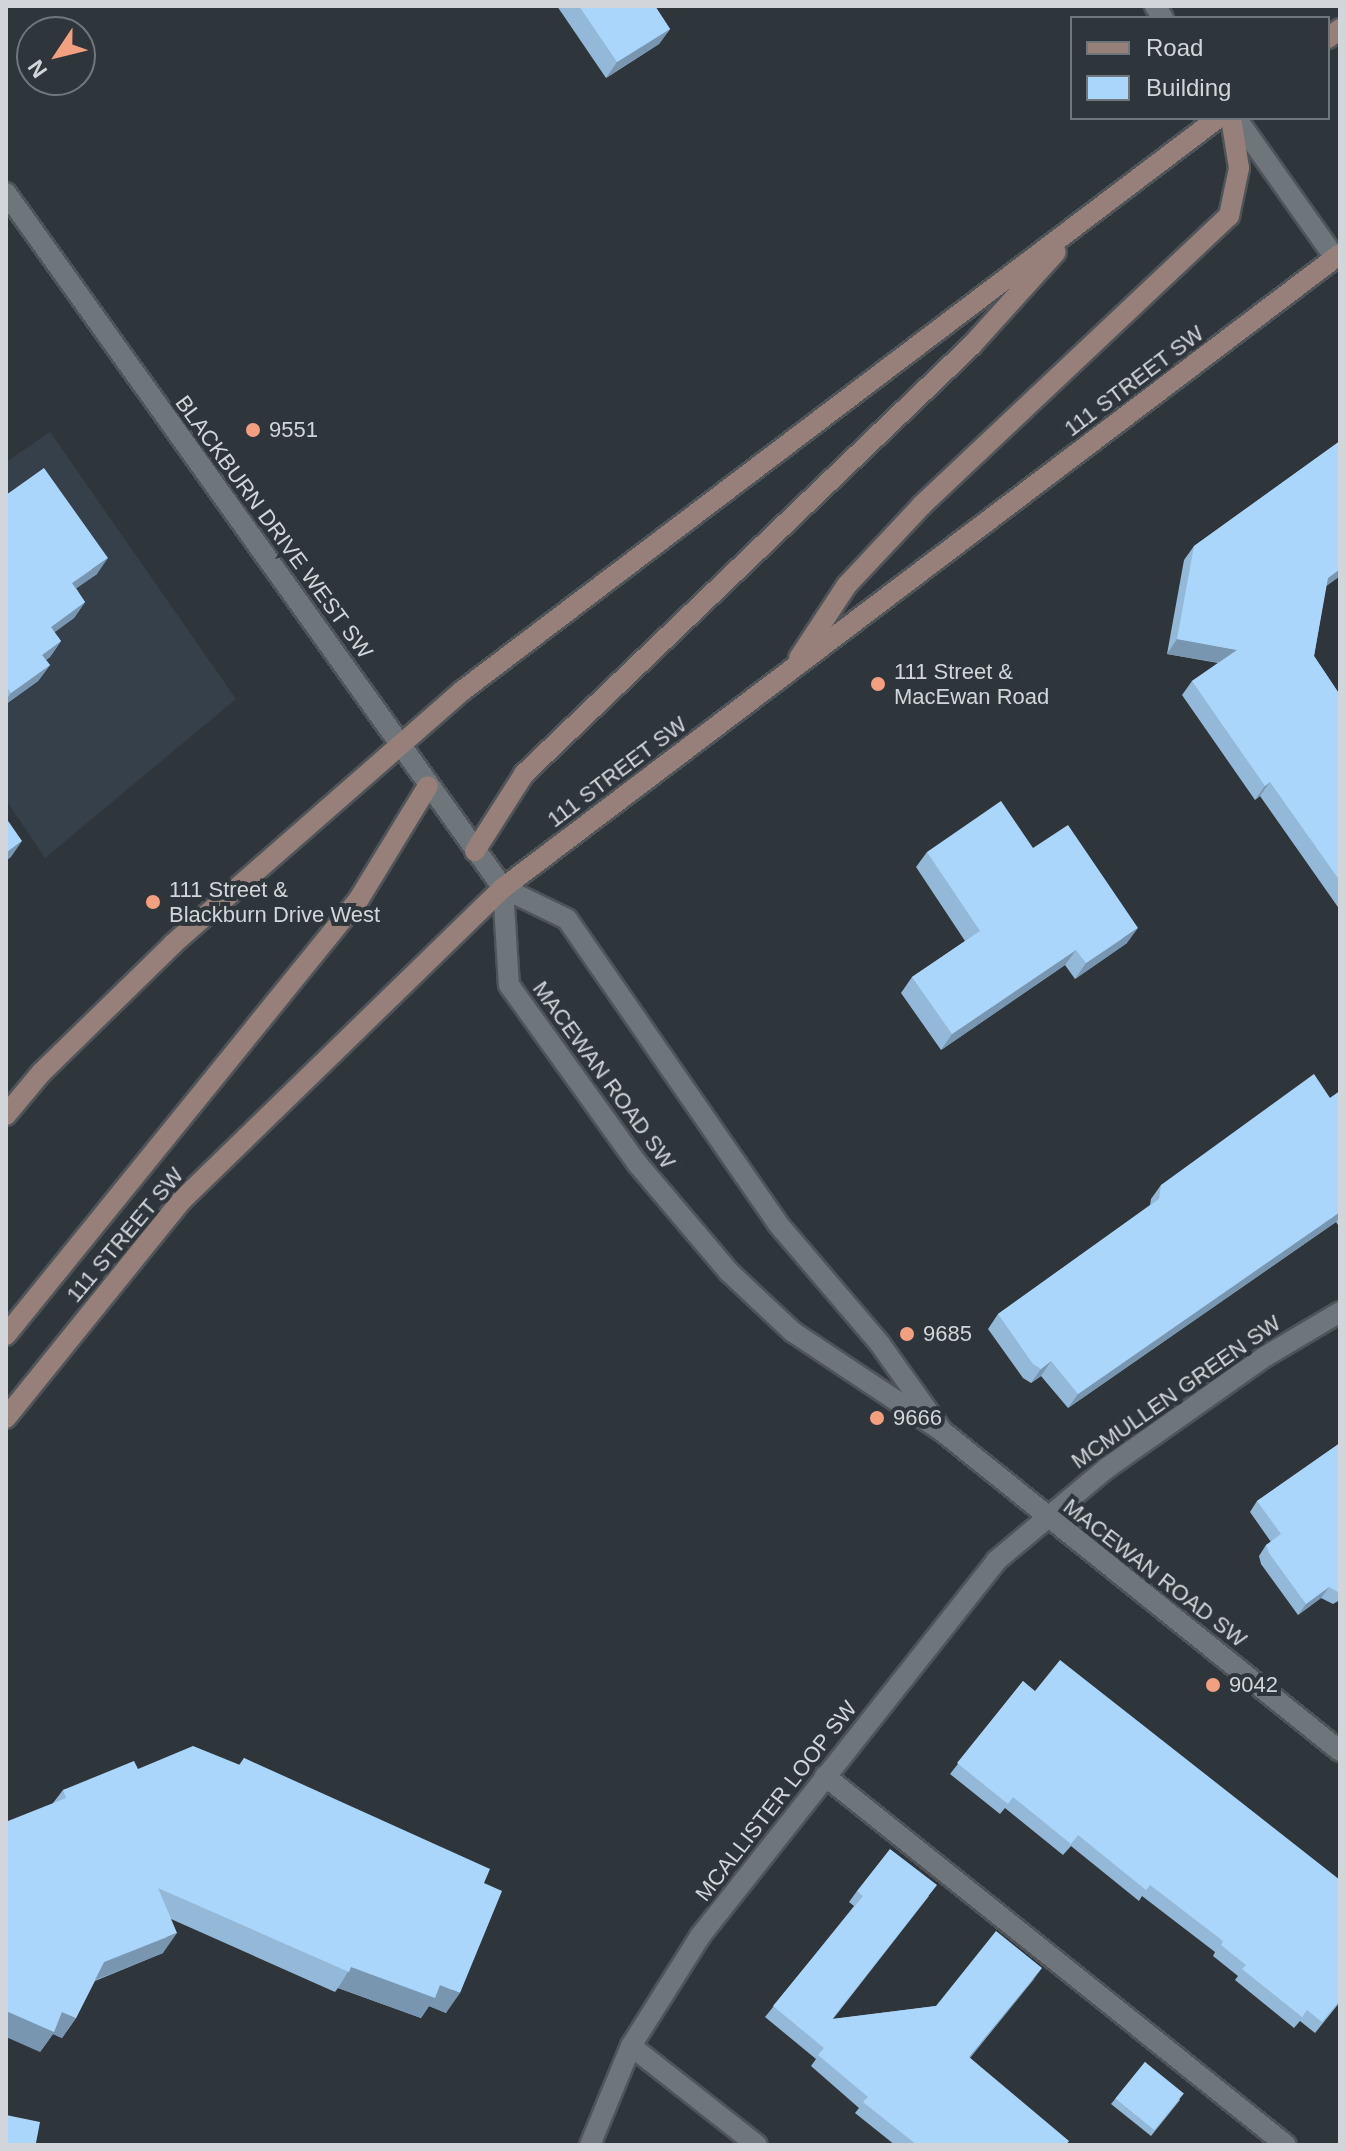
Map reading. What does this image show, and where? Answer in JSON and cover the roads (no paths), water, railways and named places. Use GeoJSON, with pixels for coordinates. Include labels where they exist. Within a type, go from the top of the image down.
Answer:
{"type":"FeatureCollection","features":[{"type":"Feature","properties":{"kind":"main road"},"geometry":{"type":"LineString","coordinates":[[6,1115],[41,1073],[173,944],[398,743],[1215,120]]}},
{"type":"Feature","properties":{"kind":"main road"},"geometry":{"type":"LineString","coordinates":[[790,672],[847,585],[922,505],[1229,216],[1239,168],[1233,120]]}},
{"type":"Feature","properties":{"kind":"main road"},"geometry":{"type":"LineString","coordinates":[[475,851],[524,774],[972,345],[1091,213]]}},
{"type":"Feature","properties":{"kind":"main road","name":"111 STREET SW"},"geometry":{"type":"LineString","coordinates":[[6,1418],[181,1201],[503,888],[1338,256]]}},
{"type":"Feature","properties":{"kind":"main road"},"geometry":{"type":"LineString","coordinates":[[6,1335],[359,899],[428,786]]}},
{"type":"Feature","properties":{"kind":"street"},"geometry":{"type":"LineString","coordinates":[[1235,120],[1338,256]]}},
{"type":"Feature","properties":{"kind":"street","name":"BLACKBURN DRIVE WEST SW"},"geometry":{"type":"LineString","coordinates":[[6,193],[503,888]]}},
{"type":"Feature","properties":{"kind":"street","name":"MACEWAN ROAD SW"},"geometry":{"type":"LineString","coordinates":[[942,1431],[880,1344],[778,1224],[567,919],[503,888],[509,985],[646,1174],[729,1272],[793,1332],[942,1431],[1340,1751]]}},
{"type":"Feature","properties":{"kind":"street","name":"MCMULLEN GREEN SW"},"geometry":{"type":"LineString","coordinates":[[1044,1516],[1266,1356],[1340,1312]]}},
{"type":"Feature","properties":{"kind":"street","name":"MCALLISTER LOOP SW"},"geometry":{"type":"LineString","coordinates":[[590,2145],[631,2046],[701,1935],[996,1561],[1044,1516]]}},
{"type":"Feature","properties":{"kind":"street"},"geometry":{"type":"LineString","coordinates":[[825,1776],[1286,2145]]}},
{"type":"Feature","properties":{"kind":"street"},"geometry":{"type":"LineString","coordinates":[[631,2046],[757,2145]]}},
{"type":"Feature","properties":{"kind":"place","name":"9551"},"geometry":{"type":"Point","coordinates":[253,430]}},
{"type":"Feature","properties":{"kind":"place","name":"111 Street & MacEwan Road"},"geometry":{"type":"Point","coordinates":[878,684]}},
{"type":"Feature","properties":{"kind":"place","name":"111 Street & Blackburn Drive West"},"geometry":{"type":"Point","coordinates":[153,902]}},
{"type":"Feature","properties":{"kind":"place","name":"9685"},"geometry":{"type":"Point","coordinates":[907,1334]}},
{"type":"Feature","properties":{"kind":"place","name":"9666"},"geometry":{"type":"Point","coordinates":[877,1418]}},
{"type":"Feature","properties":{"kind":"place","name":"9042"},"geometry":{"type":"Point","coordinates":[1213,1685]}}]}
